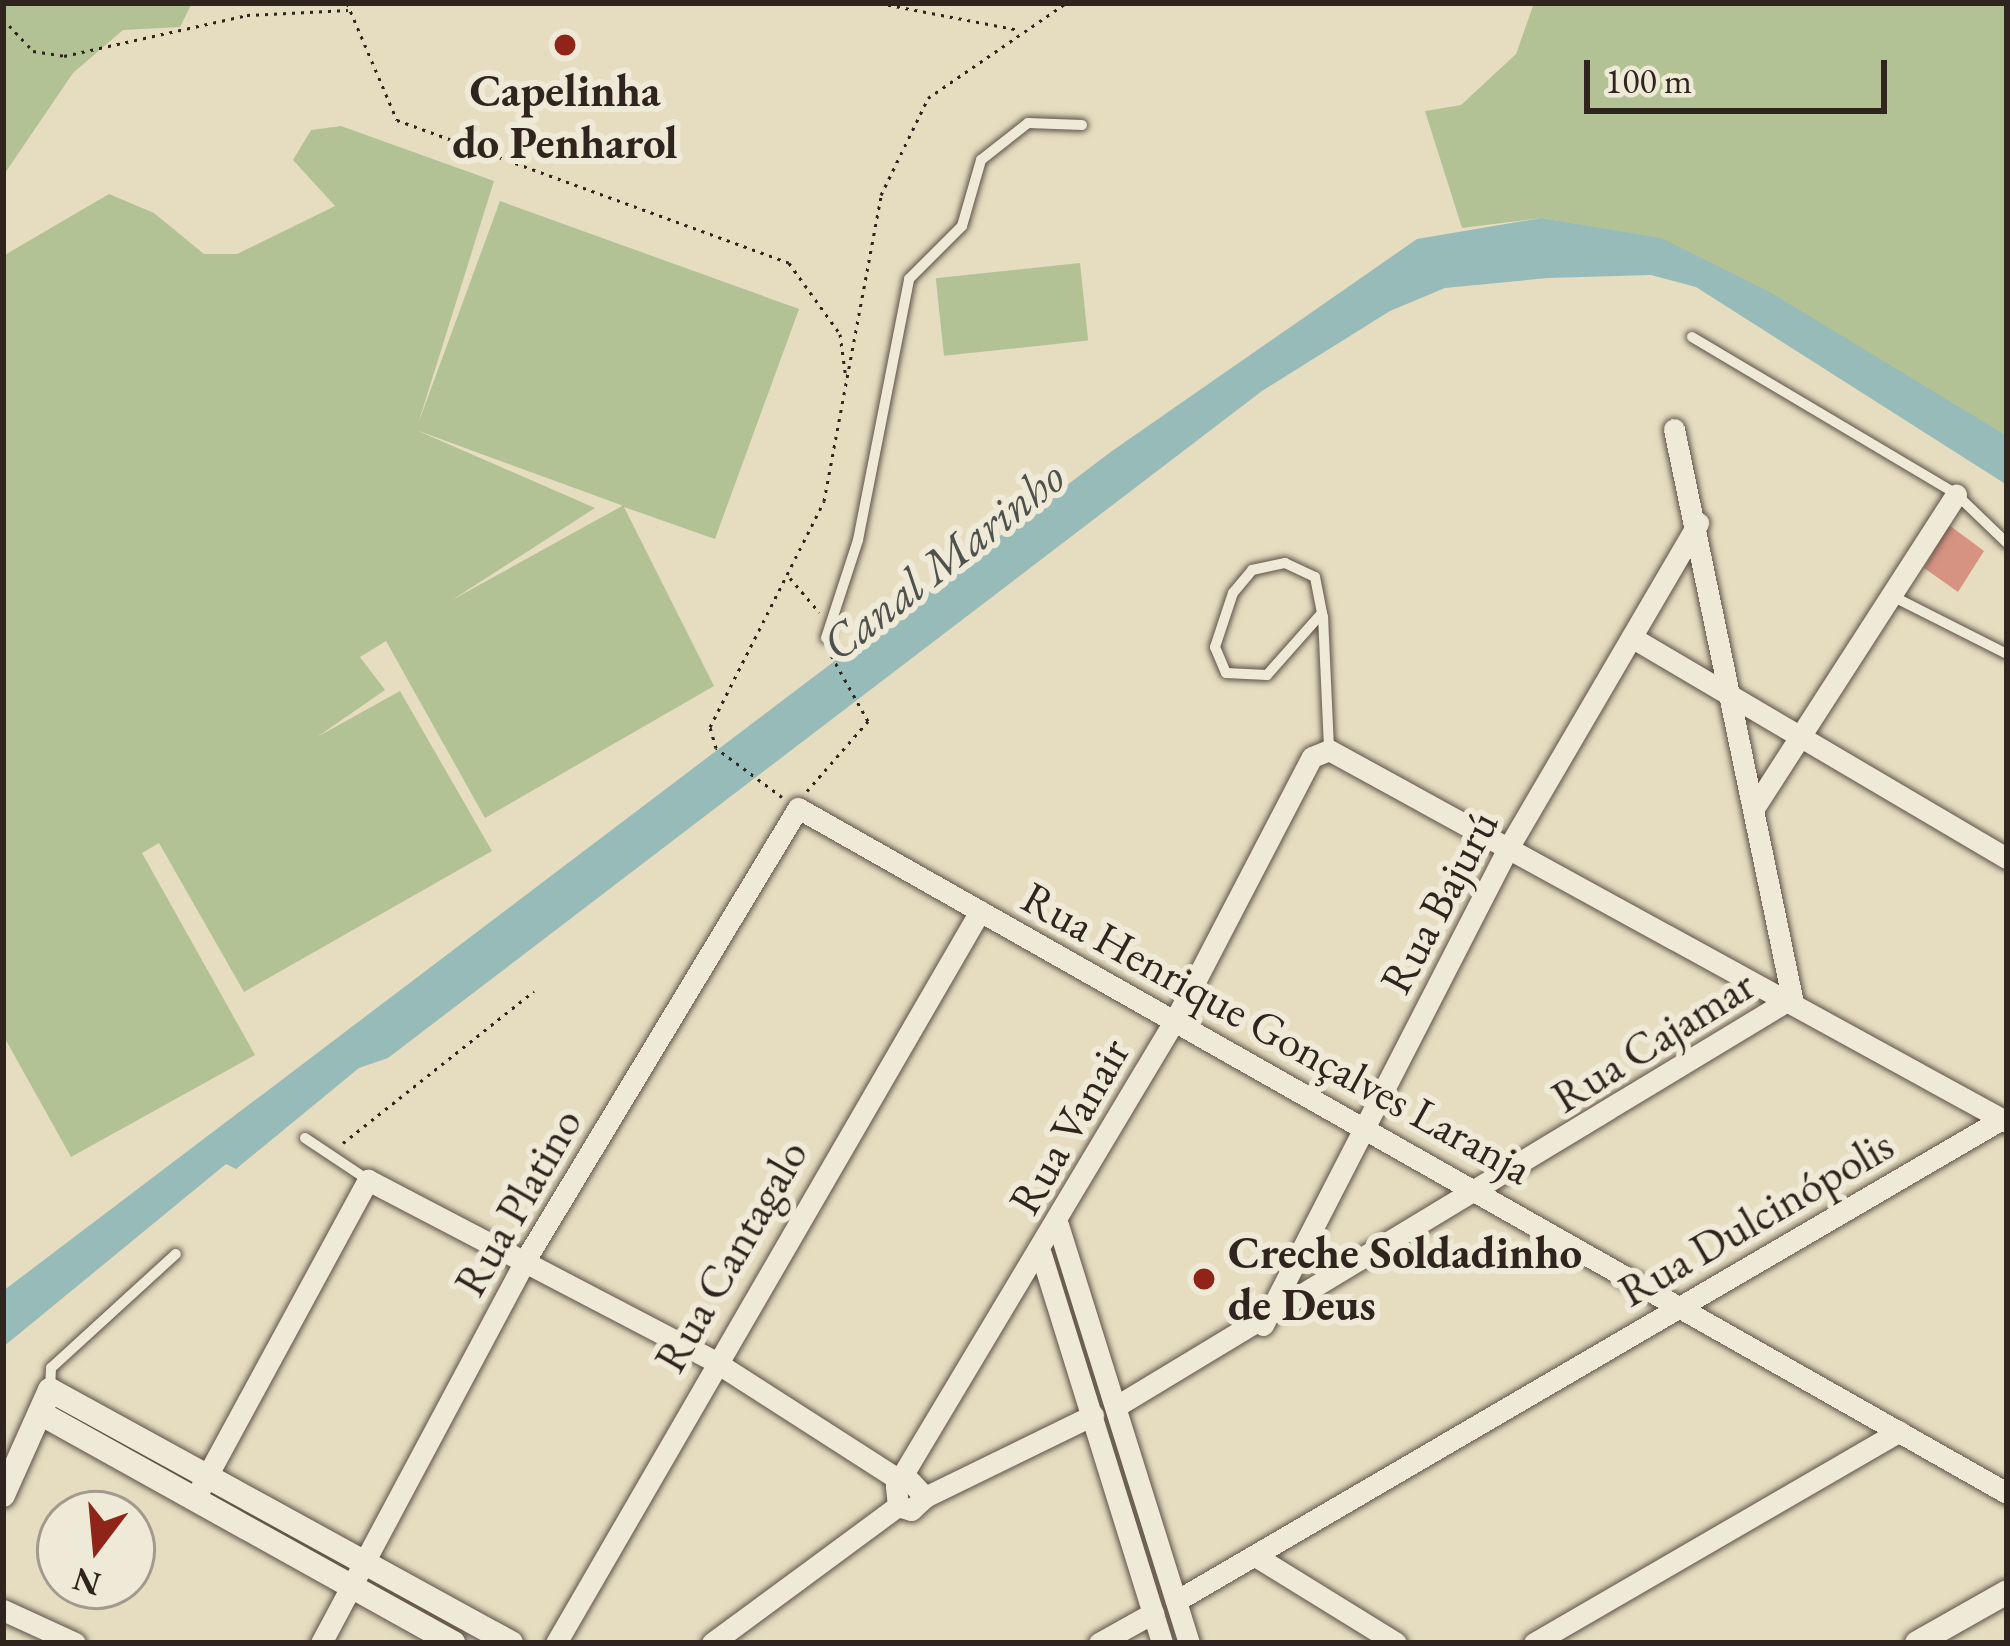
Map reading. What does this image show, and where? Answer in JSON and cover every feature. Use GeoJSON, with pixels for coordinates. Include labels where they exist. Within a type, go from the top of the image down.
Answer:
{"type":"FeatureCollection","features":[{"type":"Feature","properties":{"kind":"street"},"geometry":{"type":"LineString","coordinates":[[1674,428],[1792,998]]}},
{"type":"Feature","properties":{"kind":"street"},"geometry":{"type":"LineString","coordinates":[[1754,808],[1808,738],[1956,494]]}},
{"type":"Feature","properties":{"kind":"street","name":"Rua Bajurú"},"geometry":{"type":"LineString","coordinates":[[1263,1325],[1507,850],[1638,641],[1697,524]]}},
{"type":"Feature","properties":{"kind":"street"},"geometry":{"type":"LineString","coordinates":[[1638,641],[2007,857]]}},
{"type":"Feature","properties":{"kind":"street"},"geometry":{"type":"LineString","coordinates":[[1329,750],[1507,850],[1792,998],[2005,1121]]}},
{"type":"Feature","properties":{"kind":"street","name":"Rua Vanair"},"geometry":{"type":"LineString","coordinates":[[904,1480],[1176,1018],[1312,758],[1329,750]]}},
{"type":"Feature","properties":{"kind":"street","name":"Rua Henrique Gonçalves Laranja"},"geometry":{"type":"LineString","coordinates":[[798,808],[2007,1492]]}},
{"type":"Feature","properties":{"kind":"street","name":"Rua Platino"},"geometry":{"type":"LineString","coordinates":[[321,1643],[527,1257],[798,808]]}},
{"type":"Feature","properties":{"kind":"street","name":"Rua Cantagalo"},"geometry":{"type":"LineString","coordinates":[[556,1643],[714,1361],[980,911]]}},
{"type":"Feature","properties":{"kind":"street","name":"Rua Cajamar"},"geometry":{"type":"LineString","coordinates":[[1120,1404],[1482,1195],[1792,998]]}},
{"type":"Feature","properties":{"kind":"street","name":"Rua Dulcinópolis"},"geometry":{"type":"LineString","coordinates":[[1176,1601],[2005,1121]]}},
{"type":"Feature","properties":{"kind":"street"},"geometry":{"type":"LineString","coordinates":[[201,1487],[368,1180],[527,1257],[714,1361],[925,1496]]}},
{"type":"Feature","properties":{"kind":"street"},"geometry":{"type":"LineString","coordinates":[[1058,1225],[1120,1404],[1189,1643]]}},
{"type":"Feature","properties":{"kind":"street"},"geometry":{"type":"LineString","coordinates":[[1041,1254],[1162,1643]]}},
{"type":"Feature","properties":{"kind":"street"},"geometry":{"type":"LineString","coordinates":[[3,1495],[45,1402],[201,1487],[367,1563],[511,1643]]}},
{"type":"Feature","properties":{"kind":"street"},"geometry":{"type":"LineString","coordinates":[[898,1505],[918,1508],[925,1496],[1093,1415]]}},
{"type":"Feature","properties":{"kind":"street"},"geometry":{"type":"LineString","coordinates":[[1534,1643],[1899,1431]]}},
{"type":"Feature","properties":{"kind":"street"},"geometry":{"type":"LineString","coordinates":[[712,1643],[898,1505],[904,1480]]}},
{"type":"Feature","properties":{"kind":"street"},"geometry":{"type":"LineString","coordinates":[[201,1487],[354,1586],[453,1643]]}},
{"type":"Feature","properties":{"kind":"street"},"geometry":{"type":"LineString","coordinates":[[1257,1557],[1396,1643]]}},
{"type":"Feature","properties":{"kind":"street"},"geometry":{"type":"LineString","coordinates":[[1917,1643],[2007,1592]]}},
{"type":"Feature","properties":{"kind":"street"},"geometry":{"type":"LineString","coordinates":[[3,1610],[75,1643]]}},
{"type":"Feature","properties":{"kind":"street"},"geometry":{"type":"LineString","coordinates":[[1099,1643],[1153,1612]]}},
{"type":"Feature","properties":{"kind":"lane"},"geometry":{"type":"LineString","coordinates":[[826,638],[858,540],[909,279],[962,226],[981,160],[1028,123],[1082,125]]}},
{"type":"Feature","properties":{"kind":"lane"},"geometry":{"type":"LineString","coordinates":[[1691,338],[1956,494],[2007,543]]}},
{"type":"Feature","properties":{"kind":"lane"},"geometry":{"type":"LineString","coordinates":[[1322,613],[1267,675],[1241,679],[1218,663],[1223,616],[1252,570],[1301,567],[1324,594],[1329,750]]}},
{"type":"Feature","properties":{"kind":"lane"},"geometry":{"type":"LineString","coordinates":[[1896,598],[2007,654]]}},
{"type":"Feature","properties":{"kind":"lane"},"geometry":{"type":"LineString","coordinates":[[305,1138],[368,1180]]}},
{"type":"Feature","properties":{"kind":"lane"},"geometry":{"type":"LineString","coordinates":[[45,1402],[51,1368],[176,1254]]}},
{"type":"Feature","properties":{"kind":"path"},"geometry":{"type":"LineString","coordinates":[[879,3],[1021,30]]}},
{"type":"Feature","properties":{"kind":"path"},"geometry":{"type":"LineString","coordinates":[[836,664],[863,705],[866,730],[798,808],[716,748],[716,704],[824,501],[872,229],[908,127],[955,75],[1066,3]]}},
{"type":"Feature","properties":{"kind":"path"},"geometry":{"type":"LineString","coordinates":[[3,19],[33,51],[64,56],[247,15],[349,6],[397,120],[789,263],[840,334],[847,387]]}},
{"type":"Feature","properties":{"kind":"path"},"geometry":{"type":"LineString","coordinates":[[331,1153],[534,991]]}},
{"type":"Feature","properties":{"kind":"green space"},"geometry":{"type":"Polygon","coordinates":[[[3,3],[192,3],[180,27],[123,30],[73,73],[3,176],[3,3]]]}},
{"type":"Feature","properties":{"kind":"green space"},"geometry":{"type":"Polygon","coordinates":[[[1534,3],[2007,3],[2007,436],[1661,239],[1541,218],[1462,228],[1425,111],[1461,105],[1516,54],[1534,3]]]}},
{"type":"Feature","properties":{"kind":"green space"},"geometry":{"type":"Polygon","coordinates":[[[341,126],[494,181],[418,424],[500,201],[799,309],[715,539],[624,507],[714,686],[485,818],[386,641],[360,657],[385,690],[317,737],[400,691],[492,851],[244,992],[159,843],[142,853],[255,1055],[71,1157],[3,1035],[3,256],[109,194],[154,213],[204,254],[237,254],[335,206],[293,160],[311,130],[341,126]],[[416,430],[595,508],[452,600],[622,506],[416,430]]]}},
{"type":"Feature","properties":{"kind":"green space"},"geometry":{"type":"Polygon","coordinates":[[[1080,263],[1088,341],[944,356],[936,278],[1080,263]]]}},
{"type":"Feature","properties":{"kind":"water"},"geometry":{"type":"Polygon","coordinates":[[[1541,218],[1661,238],[1768,291],[2007,436],[2007,485],[1696,287],[1651,275],[1548,278],[1445,288],[1390,311],[1262,391],[388,1058],[359,1068],[236,1169],[226,1164],[3,1347],[3,1291],[1112,451],[1417,239],[1541,218]]]}},
{"type":"Feature","properties":{"kind":"building"},"geometry":{"type":"Polygon","coordinates":[[[1949,525],[1984,551],[1958,592],[1924,568],[1949,525]]]}},
{"type":"Feature","properties":{"kind":"place","name":"Capelinha do Penharol"},"geometry":{"type":"Point","coordinates":[565,45]}},
{"type":"Feature","properties":{"kind":"place","name":"Creche Soldadinho de Deus"},"geometry":{"type":"Point","coordinates":[1204,1279]}},
{"type":"Feature","properties":{"kind":"water label","name":"Canal Marinho"},"geometry":{"type":"Point","coordinates":[943,560]}}]}
